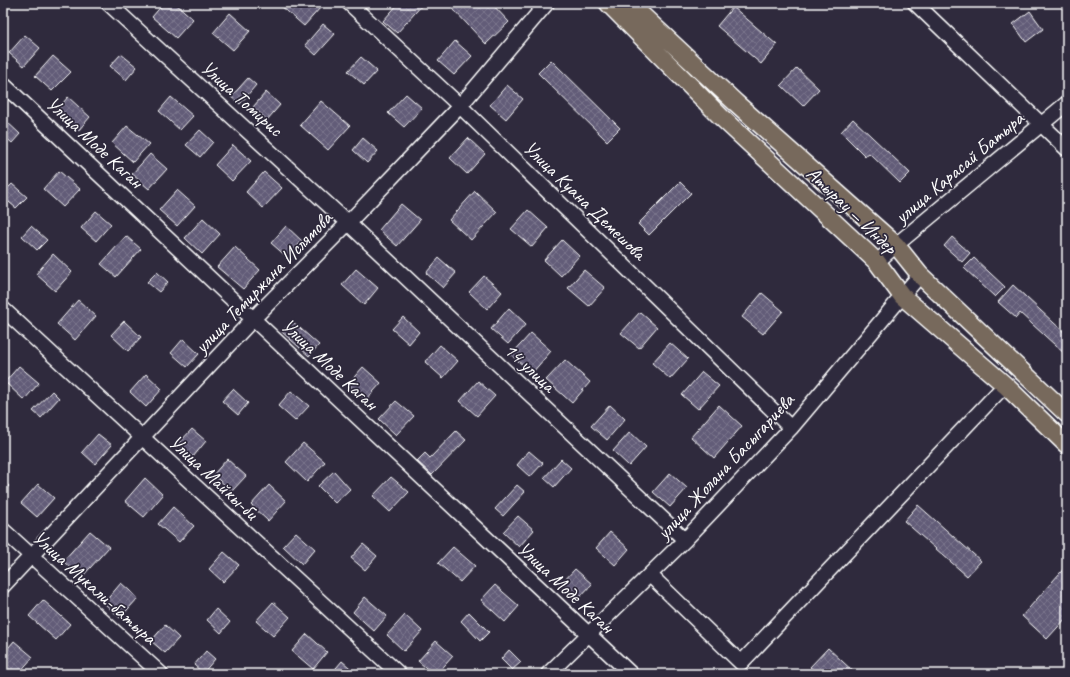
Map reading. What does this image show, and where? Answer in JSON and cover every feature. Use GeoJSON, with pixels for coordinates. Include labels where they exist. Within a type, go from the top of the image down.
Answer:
{"type":"FeatureCollection","features":[{"type":"Feature","properties":{"kind":"main road","name":"Атырау — Индер"},"geometry":{"type":"LineString","coordinates":[[608,3],[721,117],[877,262],[902,296],[1005,385],[1067,445]]}},
{"type":"Feature","properties":{"kind":"main road","name":"Атырау — Индер"},"geometry":{"type":"LineString","coordinates":[[630,3],[736,103],[896,245],[920,275],[1067,414]]}},
{"type":"Feature","properties":{"kind":"street","name":"Улица Томирис"},"geometry":{"type":"LineString","coordinates":[[108,3],[348,223]]}},
{"type":"Feature","properties":{"kind":"street","name":"Улица Куана Демешова"},"geometry":{"type":"LineString","coordinates":[[349,3],[460,106],[791,428]]}},
{"type":"Feature","properties":{"kind":"street","name":"улица Темиржана Ислямова"},"geometry":{"type":"LineString","coordinates":[[3,586],[253,319],[348,223],[460,106],[547,3]]}},
{"type":"Feature","properties":{"kind":"street"},"geometry":{"type":"LineString","coordinates":[[915,3],[1040,125],[1067,149]]}},
{"type":"Feature","properties":{"kind":"street","name":"Улица Моде Каган"},"geometry":{"type":"LineString","coordinates":[[3,84],[631,674]]}},
{"type":"Feature","properties":{"kind":"street","name":"улица Карасай Батыра"},"geometry":{"type":"LineString","coordinates":[[877,262],[1067,103]]}},
{"type":"Feature","properties":{"kind":"street","name":"14 улица"},"geometry":{"type":"LineString","coordinates":[[348,223],[685,540]]}},
{"type":"Feature","properties":{"kind":"street","name":"улица Жолана Басыгариева"},"geometry":{"type":"LineString","coordinates":[[548,674],[685,540],[791,428],[920,275]]}},
{"type":"Feature","properties":{"kind":"street","name":"Улица Майкы-би"},"geometry":{"type":"LineString","coordinates":[[3,309],[399,674]]}},
{"type":"Feature","properties":{"kind":"street"},"geometry":{"type":"LineString","coordinates":[[650,575],[741,663],[1005,385]]}},
{"type":"Feature","properties":{"kind":"street","name":"Улица Мукали-батыра"},"geometry":{"type":"LineString","coordinates":[[3,530],[161,674]]}},
{"type":"Feature","properties":{"kind":"building"},"geometry":{"type":"Polygon","coordinates":[[[164,3],[175,3],[193,19],[176,38],[152,17],[164,3]]]}},
{"type":"Feature","properties":{"kind":"building"},"geometry":{"type":"Polygon","coordinates":[[[283,3],[316,3],[321,7],[304,26],[280,5],[283,3]]]}},
{"type":"Feature","properties":{"kind":"building"},"geometry":{"type":"Polygon","coordinates":[[[399,3],[424,3],[397,33],[383,21],[399,3]]]}},
{"type":"Feature","properties":{"kind":"building"},"geometry":{"type":"Polygon","coordinates":[[[459,3],[491,3],[509,22],[486,44],[453,9],[459,3]]]}},
{"type":"Feature","properties":{"kind":"building"},"geometry":{"type":"Polygon","coordinates":[[[733,7],[777,45],[761,64],[717,26],[733,7]]]}},
{"type":"Feature","properties":{"kind":"building"},"geometry":{"type":"Polygon","coordinates":[[[1030,11],[1043,29],[1026,42],[1013,24],[1030,11]]]}},
{"type":"Feature","properties":{"kind":"building"},"geometry":{"type":"Polygon","coordinates":[[[230,13],[250,31],[233,50],[213,33],[230,13]]]}},
{"type":"Feature","properties":{"kind":"building"},"geometry":{"type":"Polygon","coordinates":[[[323,24],[335,34],[316,55],[305,45],[323,24]]]}},
{"type":"Feature","properties":{"kind":"building"},"geometry":{"type":"Polygon","coordinates":[[[25,35],[40,48],[24,66],[9,53],[25,35]]]}},
{"type":"Feature","properties":{"kind":"building"},"geometry":{"type":"Polygon","coordinates":[[[455,41],[472,56],[454,75],[438,61],[455,41]]]}},
{"type":"Feature","properties":{"kind":"building"},"geometry":{"type":"Polygon","coordinates":[[[121,54],[137,67],[126,80],[110,66],[121,54]]]}},
{"type":"Feature","properties":{"kind":"building"},"geometry":{"type":"Polygon","coordinates":[[[53,56],[71,72],[52,91],[35,76],[53,56]]]}},
{"type":"Feature","properties":{"kind":"building"},"geometry":{"type":"Polygon","coordinates":[[[361,57],[377,71],[364,85],[348,71],[361,57]]]}},
{"type":"Feature","properties":{"kind":"building"},"geometry":{"type":"Polygon","coordinates":[[[551,60],[620,128],[607,141],[538,73],[551,60]]]}},
{"type":"Feature","properties":{"kind":"building"},"geometry":{"type":"Polygon","coordinates":[[[797,68],[819,89],[803,106],[781,85],[797,68]]]}},
{"type":"Feature","properties":{"kind":"building"},"geometry":{"type":"Polygon","coordinates":[[[248,78],[256,85],[240,104],[231,97],[248,78]]]}},
{"type":"Feature","properties":{"kind":"building"},"geometry":{"type":"Polygon","coordinates":[[[507,85],[523,99],[506,119],[490,105],[507,85]]]}},
{"type":"Feature","properties":{"kind":"building"},"geometry":{"type":"Polygon","coordinates":[[[266,92],[280,105],[267,120],[253,107],[266,92]]]}},
{"type":"Feature","properties":{"kind":"building"},"geometry":{"type":"Polygon","coordinates":[[[406,94],[422,108],[404,127],[388,113],[406,94]]]}},
{"type":"Feature","properties":{"kind":"building"},"geometry":{"type":"Polygon","coordinates":[[[68,97],[90,117],[78,131],[56,111],[68,97]]]}},
{"type":"Feature","properties":{"kind":"building"},"geometry":{"type":"Polygon","coordinates":[[[171,97],[193,116],[180,130],[159,111],[171,97]]]}},
{"type":"Feature","properties":{"kind":"building"},"geometry":{"type":"Polygon","coordinates":[[[321,101],[350,126],[328,150],[300,125],[321,101]]]}},
{"type":"Feature","properties":{"kind":"building"},"geometry":{"type":"Polygon","coordinates":[[[853,119],[910,173],[900,183],[869,153],[865,156],[841,132],[853,119]]]}},
{"type":"Feature","properties":{"kind":"building"},"geometry":{"type":"Polygon","coordinates":[[[5,120],[20,134],[12,143],[3,135],[3,122],[5,120]]]}},
{"type":"Feature","properties":{"kind":"building"},"geometry":{"type":"Polygon","coordinates":[[[127,126],[149,144],[133,162],[112,143],[127,126]]]}},
{"type":"Feature","properties":{"kind":"building"},"geometry":{"type":"Polygon","coordinates":[[[200,130],[213,142],[200,157],[186,145],[200,130]]]}},
{"type":"Feature","properties":{"kind":"building"},"geometry":{"type":"Polygon","coordinates":[[[363,138],[378,151],[367,163],[353,150],[363,138]]]}},
{"type":"Feature","properties":{"kind":"building"},"geometry":{"type":"Polygon","coordinates":[[[468,138],[485,154],[467,174],[450,158],[468,138]]]}},
{"type":"Feature","properties":{"kind":"building"},"geometry":{"type":"Polygon","coordinates":[[[233,145],[251,161],[232,181],[215,165],[233,145]]]}},
{"type":"Feature","properties":{"kind":"building"},"geometry":{"type":"Polygon","coordinates":[[[150,154],[167,169],[149,189],[132,174],[150,154]]]}},
{"type":"Feature","properties":{"kind":"building"},"geometry":{"type":"Polygon","coordinates":[[[59,171],[80,189],[63,207],[43,189],[59,171]]]}},
{"type":"Feature","properties":{"kind":"building"},"geometry":{"type":"Polygon","coordinates":[[[264,172],[282,188],[263,208],[246,192],[264,172]]]}},
{"type":"Feature","properties":{"kind":"building"},"geometry":{"type":"Polygon","coordinates":[[[680,182],[691,193],[649,235],[638,224],[680,182]]]}},
{"type":"Feature","properties":{"kind":"building"},"geometry":{"type":"Polygon","coordinates":[[[12,184],[27,197],[16,208],[3,197],[3,193],[12,184]]]}},
{"type":"Feature","properties":{"kind":"building"},"geometry":{"type":"Polygon","coordinates":[[[177,190],[195,206],[177,226],[159,210],[177,190]]]}},
{"type":"Feature","properties":{"kind":"building"},"geometry":{"type":"Polygon","coordinates":[[[475,191],[497,212],[471,240],[449,220],[475,191]]]}},
{"type":"Feature","properties":{"kind":"building"},"geometry":{"type":"Polygon","coordinates":[[[401,204],[420,220],[397,246],[379,230],[401,204]]]}},
{"type":"Feature","properties":{"kind":"building"},"geometry":{"type":"Polygon","coordinates":[[[528,210],[548,228],[532,247],[511,229],[528,210]]]}},
{"type":"Feature","properties":{"kind":"building"},"geometry":{"type":"Polygon","coordinates":[[[96,211],[111,224],[96,241],[81,228],[96,211]]]}},
{"type":"Feature","properties":{"kind":"building"},"geometry":{"type":"Polygon","coordinates":[[[203,218],[220,234],[202,254],[185,238],[203,218]]]}},
{"type":"Feature","properties":{"kind":"building"},"geometry":{"type":"Polygon","coordinates":[[[31,226],[47,240],[37,250],[22,236],[31,226]]]}},
{"type":"Feature","properties":{"kind":"building"},"geometry":{"type":"Polygon","coordinates":[[[286,226],[302,241],[287,257],[271,243],[286,226]]]}},
{"type":"Feature","properties":{"kind":"building"},"geometry":{"type":"Polygon","coordinates":[[[126,236],[141,249],[116,277],[101,264],[126,236]]]}},
{"type":"Feature","properties":{"kind":"building"},"geometry":{"type":"Polygon","coordinates":[[[952,237],[970,253],[962,262],[944,246],[952,237]]]}},
{"type":"Feature","properties":{"kind":"building"},"geometry":{"type":"Polygon","coordinates":[[[562,240],[579,256],[561,276],[544,260],[562,240]]]}},
{"type":"Feature","properties":{"kind":"building"},"geometry":{"type":"Polygon","coordinates":[[[235,247],[260,270],[243,289],[217,267],[235,247]]]}},
{"type":"Feature","properties":{"kind":"building"},"geometry":{"type":"Polygon","coordinates":[[[53,254],[72,272],[55,291],[36,274],[53,254]]]}},
{"type":"Feature","properties":{"kind":"building"},"geometry":{"type":"Polygon","coordinates":[[[439,258],[456,273],[443,288],[426,273],[439,258]]]}},
{"type":"Feature","properties":{"kind":"building"},"geometry":{"type":"Polygon","coordinates":[[[974,258],[1005,287],[995,297],[964,268],[974,258]]]}},
{"type":"Feature","properties":{"kind":"building"},"geometry":{"type":"Polygon","coordinates":[[[356,269],[378,288],[364,305],[342,285],[356,269]]]}},
{"type":"Feature","properties":{"kind":"building"},"geometry":{"type":"Polygon","coordinates":[[[584,270],[605,288],[589,306],[568,288],[584,270]]]}},
{"type":"Feature","properties":{"kind":"building"},"geometry":{"type":"Polygon","coordinates":[[[157,272],[168,282],[159,292],[147,282],[157,272]]]}},
{"type":"Feature","properties":{"kind":"building"},"geometry":{"type":"Polygon","coordinates":[[[484,276],[502,292],[487,309],[469,292],[484,276]]]}},
{"type":"Feature","properties":{"kind":"building"},"geometry":{"type":"Polygon","coordinates":[[[1013,285],[1067,335],[1067,356],[1020,313],[1016,318],[998,302],[1013,285]]]}},
{"type":"Feature","properties":{"kind":"building"},"geometry":{"type":"Polygon","coordinates":[[[762,293],[783,311],[763,334],[742,317],[762,293]]]}},
{"type":"Feature","properties":{"kind":"building"},"geometry":{"type":"Polygon","coordinates":[[[78,300],[96,316],[75,340],[57,324],[78,300]]]}},
{"type":"Feature","properties":{"kind":"building"},"geometry":{"type":"Polygon","coordinates":[[[509,308],[526,324],[508,344],[491,329],[509,308]]]}},
{"type":"Feature","properties":{"kind":"building"},"geometry":{"type":"Polygon","coordinates":[[[640,312],[657,327],[639,348],[621,333],[640,312]]]}},
{"type":"Feature","properties":{"kind":"building"},"geometry":{"type":"Polygon","coordinates":[[[403,317],[419,332],[409,344],[392,329],[403,317]]]}},
{"type":"Feature","properties":{"kind":"building"},"geometry":{"type":"Polygon","coordinates":[[[124,321],[141,337],[128,351],[111,335],[124,321]]]}},
{"type":"Feature","properties":{"kind":"building"},"geometry":{"type":"Polygon","coordinates":[[[292,321],[319,345],[309,356],[282,332],[292,321]]]}},
{"type":"Feature","properties":{"kind":"building"},"geometry":{"type":"Polygon","coordinates":[[[531,333],[551,351],[532,373],[511,355],[531,333]]]}},
{"type":"Feature","properties":{"kind":"building"},"geometry":{"type":"Polygon","coordinates":[[[183,339],[199,354],[187,367],[171,353],[183,339]]]}},
{"type":"Feature","properties":{"kind":"building"},"geometry":{"type":"Polygon","coordinates":[[[670,343],[688,359],[670,379],[652,363],[670,343]]]}},
{"type":"Feature","properties":{"kind":"building"},"geometry":{"type":"Polygon","coordinates":[[[440,345],[458,361],[443,378],[425,362],[440,345]]]}},
{"type":"Feature","properties":{"kind":"building"},"geometry":{"type":"Polygon","coordinates":[[[565,360],[590,382],[572,403],[546,380],[565,360]]]}},
{"type":"Feature","properties":{"kind":"building"},"geometry":{"type":"Polygon","coordinates":[[[19,366],[39,383],[24,400],[5,382],[19,366]]]}},
{"type":"Feature","properties":{"kind":"building"},"geometry":{"type":"Polygon","coordinates":[[[363,367],[381,383],[366,400],[348,384],[363,367]]]}},
{"type":"Feature","properties":{"kind":"building"},"geometry":{"type":"Polygon","coordinates":[[[702,372],[719,386],[698,409],[682,395],[702,372]]]}},
{"type":"Feature","properties":{"kind":"building"},"geometry":{"type":"Polygon","coordinates":[[[146,374],[162,389],[146,407],[130,392],[146,374]]]}},
{"type":"Feature","properties":{"kind":"building"},"geometry":{"type":"Polygon","coordinates":[[[478,381],[495,396],[477,416],[460,401],[478,381]]]}},
{"type":"Feature","properties":{"kind":"building"},"geometry":{"type":"Polygon","coordinates":[[[233,389],[248,403],[238,415],[222,401],[233,389]]]}},
{"type":"Feature","properties":{"kind":"building"},"geometry":{"type":"Polygon","coordinates":[[[52,391],[59,398],[41,418],[33,411],[52,391]]]}},
{"type":"Feature","properties":{"kind":"building"},"geometry":{"type":"Polygon","coordinates":[[[291,391],[309,406],[295,421],[278,406],[291,391]]]}},
{"type":"Feature","properties":{"kind":"building"},"geometry":{"type":"Polygon","coordinates":[[[396,401],[414,416],[396,435],[379,419],[396,401]]]}},
{"type":"Feature","properties":{"kind":"building"},"geometry":{"type":"Polygon","coordinates":[[[610,405],[625,419],[607,440],[591,426],[610,405]]]}},
{"type":"Feature","properties":{"kind":"building"},"geometry":{"type":"Polygon","coordinates":[[[719,405],[742,426],[714,458],[691,437],[719,405]]]}},
{"type":"Feature","properties":{"kind":"building"},"geometry":{"type":"Polygon","coordinates":[[[192,429],[206,441],[193,457],[178,444],[192,429]]]}},
{"type":"Feature","properties":{"kind":"building"},"geometry":{"type":"Polygon","coordinates":[[[456,431],[466,440],[432,475],[417,461],[425,453],[430,458],[456,431]]]}},
{"type":"Feature","properties":{"kind":"building"},"geometry":{"type":"Polygon","coordinates":[[[630,432],[646,447],[629,466],[613,451],[630,432]]]}},
{"type":"Feature","properties":{"kind":"building"},"geometry":{"type":"Polygon","coordinates":[[[98,434],[112,445],[95,464],[82,452],[98,434]]]}},
{"type":"Feature","properties":{"kind":"building"},"geometry":{"type":"Polygon","coordinates":[[[303,443],[325,462],[307,482],[286,462],[303,443]]]}},
{"type":"Feature","properties":{"kind":"building"},"geometry":{"type":"Polygon","coordinates":[[[529,451],[543,463],[530,477],[517,465],[529,451]]]}},
{"type":"Feature","properties":{"kind":"building"},"geometry":{"type":"Polygon","coordinates":[[[227,459],[246,476],[232,491],[213,475],[227,459]]]}},
{"type":"Feature","properties":{"kind":"building"},"geometry":{"type":"Polygon","coordinates":[[[561,459],[571,468],[554,487],[544,478],[561,459]]]}},
{"type":"Feature","properties":{"kind":"building"},"geometry":{"type":"Polygon","coordinates":[[[334,471],[350,489],[335,503],[318,486],[334,471]]]}},
{"type":"Feature","properties":{"kind":"building"},"geometry":{"type":"Polygon","coordinates":[[[670,473],[687,488],[670,507],[653,492],[670,473]]]}},
{"type":"Feature","properties":{"kind":"building"},"geometry":{"type":"Polygon","coordinates":[[[391,477],[409,492],[390,512],[373,496],[391,477]]]}},
{"type":"Feature","properties":{"kind":"building"},"geometry":{"type":"Polygon","coordinates":[[[145,478],[163,495],[144,517],[125,501],[145,478]]]}},
{"type":"Feature","properties":{"kind":"building"},"geometry":{"type":"Polygon","coordinates":[[[3,481],[9,486],[3,492],[3,481]]]}},
{"type":"Feature","properties":{"kind":"building"},"geometry":{"type":"Polygon","coordinates":[[[38,484],[54,498],[37,517],[21,503],[38,484]]]}},
{"type":"Feature","properties":{"kind":"building"},"geometry":{"type":"Polygon","coordinates":[[[269,485],[286,501],[268,521],[251,505],[269,485]]]}},
{"type":"Feature","properties":{"kind":"building"},"geometry":{"type":"Polygon","coordinates":[[[517,485],[525,492],[503,516],[495,509],[517,485]]]}},
{"type":"Feature","properties":{"kind":"building"},"geometry":{"type":"Polygon","coordinates":[[[918,505],[981,561],[967,576],[904,521],[918,505]]]}},
{"type":"Feature","properties":{"kind":"building"},"geometry":{"type":"Polygon","coordinates":[[[173,507],[194,526],[179,542],[158,524],[173,507]]]}},
{"type":"Feature","properties":{"kind":"building"},"geometry":{"type":"Polygon","coordinates":[[[518,516],[534,530],[519,547],[503,532],[518,516]]]}},
{"type":"Feature","properties":{"kind":"building"},"geometry":{"type":"Polygon","coordinates":[[[90,531],[109,547],[81,578],[63,561],[90,531]]]}},
{"type":"Feature","properties":{"kind":"building"},"geometry":{"type":"Polygon","coordinates":[[[296,532],[315,549],[302,564],[283,546],[296,532]]]}},
{"type":"Feature","properties":{"kind":"building"},"geometry":{"type":"Polygon","coordinates":[[[610,532],[629,549],[615,565],[596,548],[610,532]]]}},
{"type":"Feature","properties":{"kind":"building"},"geometry":{"type":"Polygon","coordinates":[[[363,544],[377,556],[365,570],[351,558],[363,544]]]}},
{"type":"Feature","properties":{"kind":"building"},"geometry":{"type":"Polygon","coordinates":[[[453,547],[475,566],[460,582],[438,563],[453,547]]]}},
{"type":"Feature","properties":{"kind":"building"},"geometry":{"type":"Polygon","coordinates":[[[224,552],[239,565],[223,582],[209,569],[224,552]]]}},
{"type":"Feature","properties":{"kind":"building"},"geometry":{"type":"Polygon","coordinates":[[[1067,565],[1067,617],[1047,639],[1022,616],[1067,565]]]}},
{"type":"Feature","properties":{"kind":"building"},"geometry":{"type":"Polygon","coordinates":[[[575,569],[592,584],[579,598],[562,583],[575,569]]]}},
{"type":"Feature","properties":{"kind":"building"},"geometry":{"type":"Polygon","coordinates":[[[121,583],[138,598],[120,618],[104,603],[121,583]]]}},
{"type":"Feature","properties":{"kind":"building"},"geometry":{"type":"Polygon","coordinates":[[[495,585],[519,606],[505,622],[481,600],[495,585]]]}},
{"type":"Feature","properties":{"kind":"building"},"geometry":{"type":"Polygon","coordinates":[[[365,597],[387,616],[374,631],[353,612],[365,597]]]}},
{"type":"Feature","properties":{"kind":"building"},"geometry":{"type":"Polygon","coordinates":[[[43,600],[70,624],[56,640],[29,616],[43,600]]]}},
{"type":"Feature","properties":{"kind":"building"},"geometry":{"type":"Polygon","coordinates":[[[273,602],[290,617],[273,636],[256,621],[273,602]]]}},
{"type":"Feature","properties":{"kind":"building"},"geometry":{"type":"Polygon","coordinates":[[[216,609],[230,622],[221,633],[207,620],[216,609]]]}},
{"type":"Feature","properties":{"kind":"building"},"geometry":{"type":"Polygon","coordinates":[[[469,612],[489,632],[480,641],[461,621],[469,612]]]}},
{"type":"Feature","properties":{"kind":"building"},"geometry":{"type":"Polygon","coordinates":[[[405,615],[422,631],[404,651],[387,635],[405,615]]]}},
{"type":"Feature","properties":{"kind":"building"},"geometry":{"type":"Polygon","coordinates":[[[165,625],[179,638],[165,653],[151,641],[165,625]]]}},
{"type":"Feature","properties":{"kind":"building"},"geometry":{"type":"Polygon","coordinates":[[[307,634],[327,652],[313,669],[292,651],[307,634]]]}},
{"type":"Feature","properties":{"kind":"building"},"geometry":{"type":"Polygon","coordinates":[[[14,641],[33,657],[18,674],[10,674],[3,668],[3,654],[14,641]]]}},
{"type":"Feature","properties":{"kind":"building"},"geometry":{"type":"Polygon","coordinates":[[[436,641],[453,656],[437,674],[433,674],[418,661],[436,641]]]}},
{"type":"Feature","properties":{"kind":"building"},"geometry":{"type":"Polygon","coordinates":[[[828,648],[856,674],[817,674],[810,667],[828,648]]]}},
{"type":"Feature","properties":{"kind":"building"},"geometry":{"type":"Polygon","coordinates":[[[509,650],[521,662],[512,670],[501,659],[509,650]]]}},
{"type":"Feature","properties":{"kind":"building"},"geometry":{"type":"Polygon","coordinates":[[[206,651],[215,659],[203,673],[194,665],[206,651]]]}},
{"type":"Feature","properties":{"kind":"building"},"geometry":{"type":"Polygon","coordinates":[[[342,661],[356,673],[331,674],[342,661]]]}}]}
